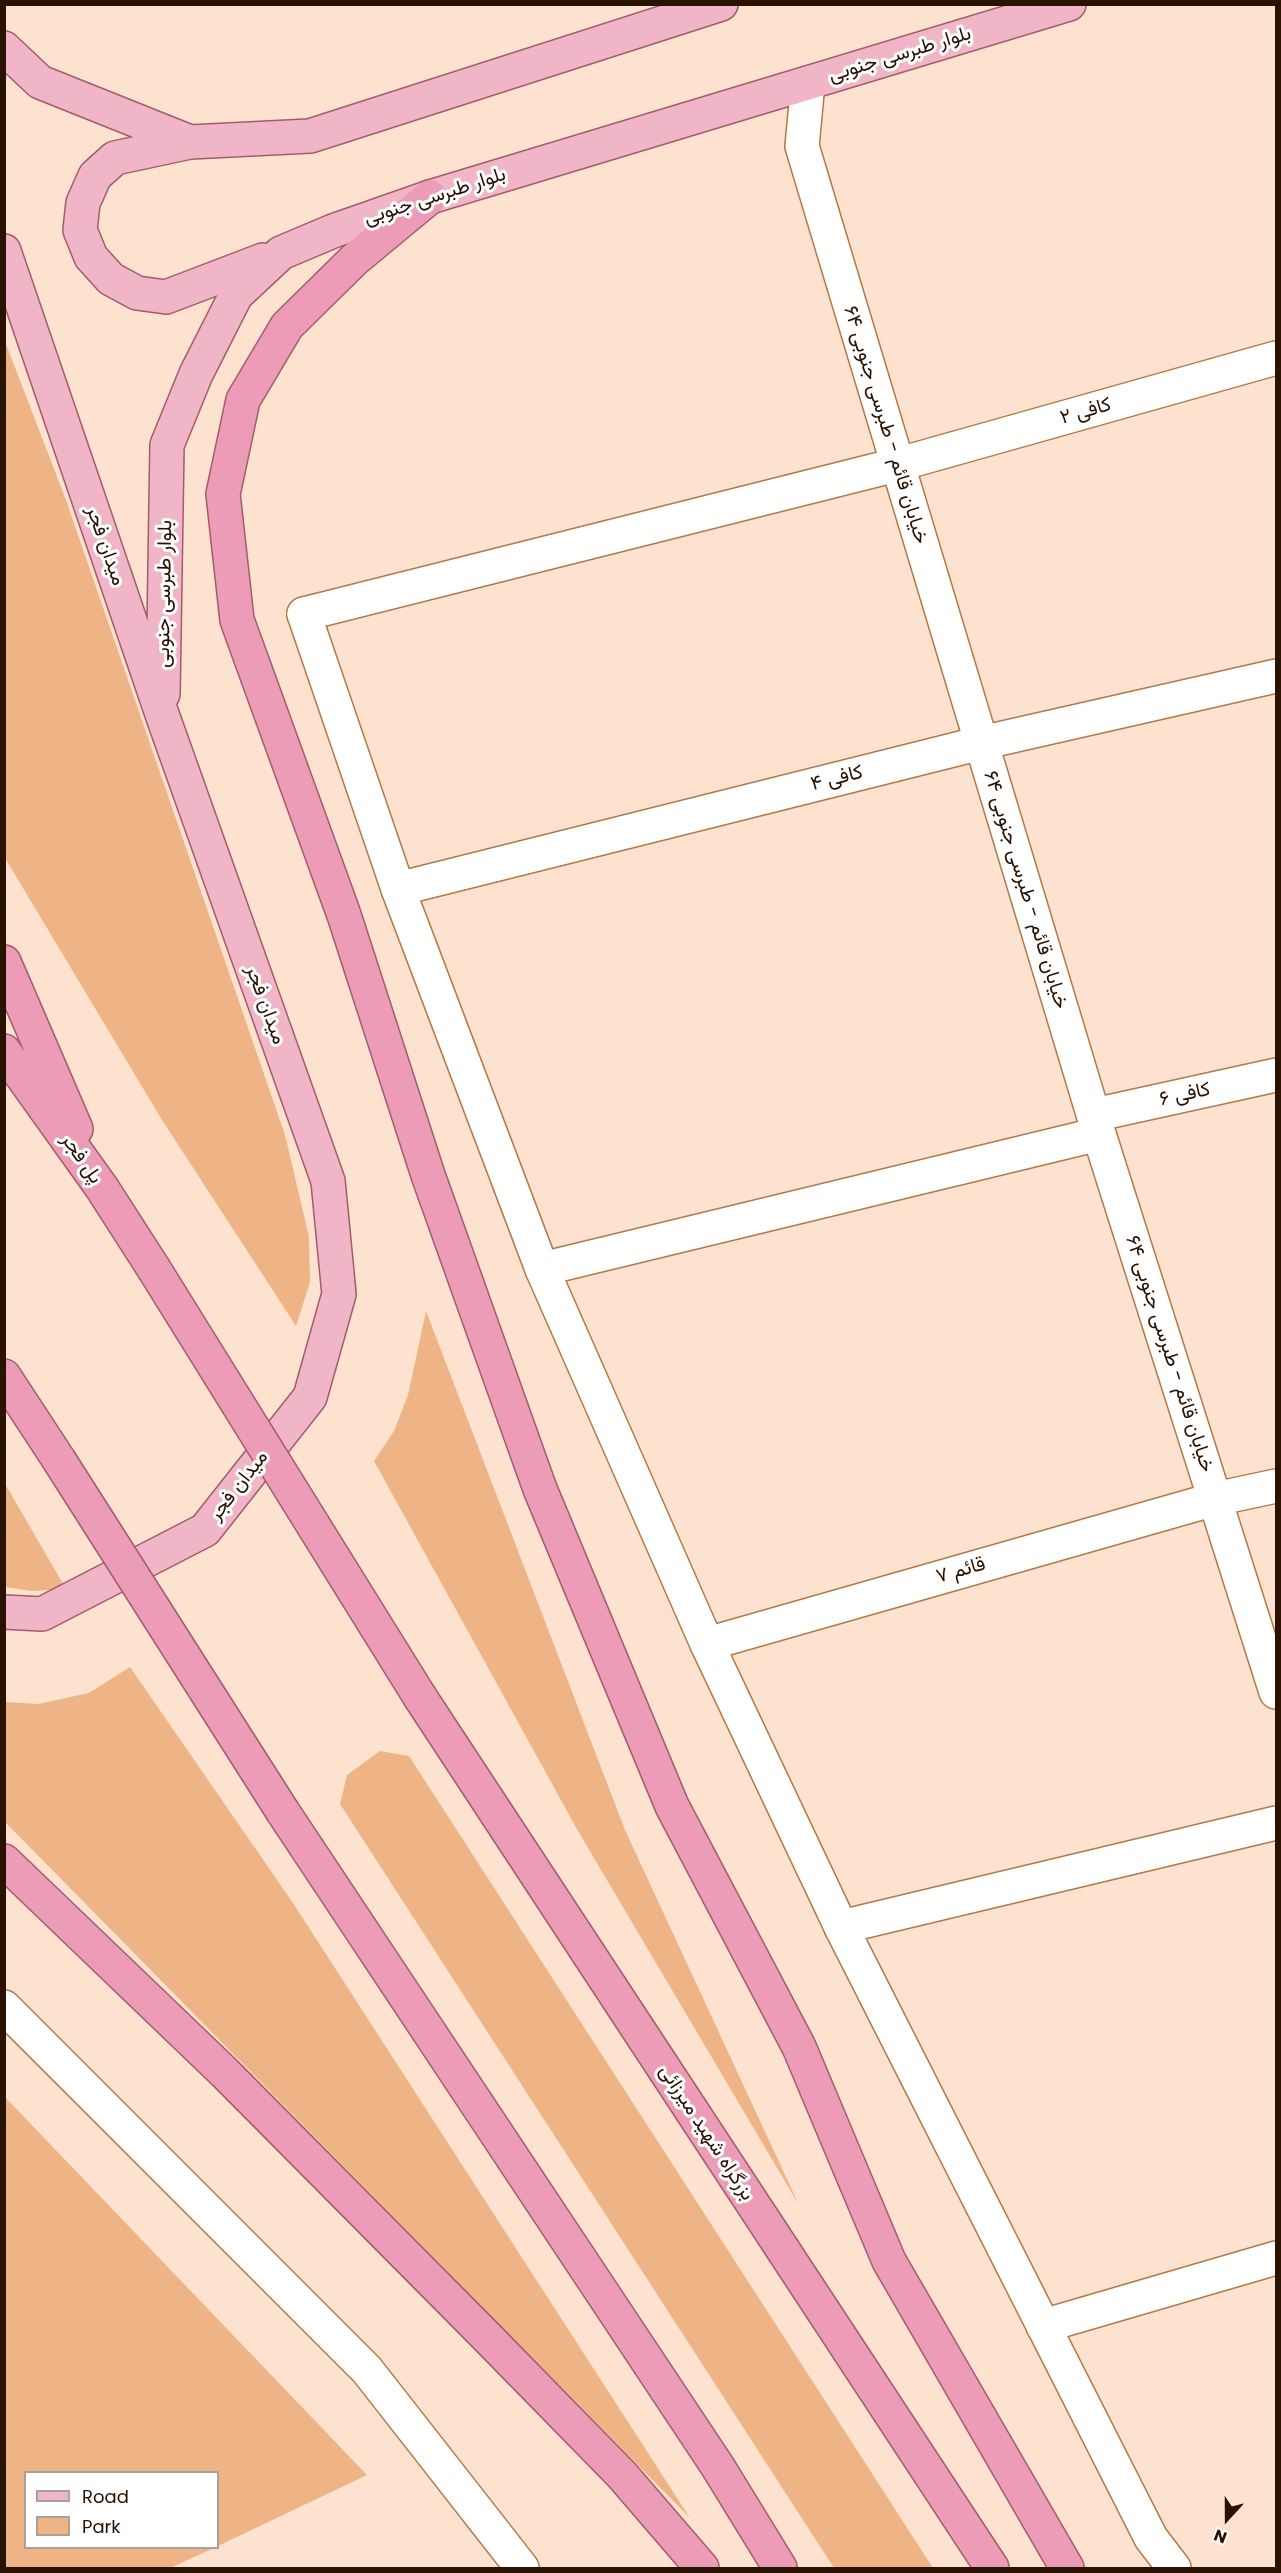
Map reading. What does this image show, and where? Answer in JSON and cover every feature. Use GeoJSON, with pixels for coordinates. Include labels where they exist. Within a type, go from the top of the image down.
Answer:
{"type":"FeatureCollection","features":[{"type":"Feature","properties":{"kind":"highway"},"geometry":{"type":"LineString","coordinates":[[430,197],[354,260],[287,326],[243,400],[223,494],[237,620],[344,915],[428,1175],[540,1489],[672,1806],[799,2047],[889,2261],[1067,2568]]}},
{"type":"Feature","properties":{"kind":"highway"},"geometry":{"type":"LineString","coordinates":[[4,962],[102,1188]]}},
{"type":"Feature","properties":{"kind":"highway","name":"پل فجر"},"geometry":{"type":"LineString","coordinates":[[4,1051],[102,1188],[420,1697]]}},
{"type":"Feature","properties":{"kind":"highway"},"geometry":{"type":"LineString","coordinates":[[4,1376],[283,1812],[718,2467],[780,2568]]}},
{"type":"Feature","properties":{"kind":"highway","name":"بزرگراه شهید میرزائی"},"geometry":{"type":"LineString","coordinates":[[420,1697],[992,2568]]}},
{"type":"Feature","properties":{"kind":"highway"},"geometry":{"type":"LineString","coordinates":[[4,1861],[225,2073],[468,2318],[622,2475],[702,2568]]}},
{"type":"Feature","properties":{"kind":"main road"},"geometry":{"type":"LineString","coordinates":[[281,253],[166,297],[136,293],[111,279],[91,257],[80,230],[83,203],[95,176],[116,158],[190,142],[310,136],[721,4]]}},
{"type":"Feature","properties":{"kind":"main road","name":"بلوار طبرسی جنوبی"},"geometry":{"type":"LineString","coordinates":[[163,717],[167,445],[196,374],[236,295],[281,253],[333,231],[430,197],[1069,4]]}},
{"type":"Feature","properties":{"kind":"main road"},"geometry":{"type":"LineString","coordinates":[[4,48],[40,82],[190,142]]}},
{"type":"Feature","properties":{"kind":"main road","name":"میدان فجر"},"geometry":{"type":"LineString","coordinates":[[4,251],[163,717],[328,1181],[339,1294],[310,1397],[205,1530],[42,1614],[4,1612]]}},
{"type":"Feature","properties":{"kind":"street","name":"خیابان قائم - طبرسی جنوبی ۶۴"},"geometry":{"type":"LineString","coordinates":[[808,82],[802,146],[896,465],[1097,1125],[1276,1692]]}},
{"type":"Feature","properties":{"kind":"street","name":"کافی ۲"},"geometry":{"type":"LineString","coordinates":[[398,889],[304,614],[896,465],[1276,358]]}},
{"type":"Feature","properties":{"kind":"street","name":"کافی ۴"},"geometry":{"type":"LineString","coordinates":[[398,889],[981,743],[1276,676]]}},
{"type":"Feature","properties":{"kind":"street"},"geometry":{"type":"LineString","coordinates":[[398,889],[542,1269],[707,1644],[841,1927],[1150,2538],[1174,2568]]}},
{"type":"Feature","properties":{"kind":"street","name":"کافی ۶"},"geometry":{"type":"LineString","coordinates":[[542,1269],[1097,1125],[1276,1075]]}},
{"type":"Feature","properties":{"kind":"street","name":"قائم ۷"},"geometry":{"type":"LineString","coordinates":[[707,1644],[1215,1499],[1276,1486]]}},
{"type":"Feature","properties":{"kind":"street"},"geometry":{"type":"LineString","coordinates":[[841,1927],[1276,1823]]}},
{"type":"Feature","properties":{"kind":"street"},"geometry":{"type":"LineString","coordinates":[[4,2007],[367,2370],[522,2568]]}},
{"type":"Feature","properties":{"kind":"street"},"geometry":{"type":"LineString","coordinates":[[1043,2326],[1276,2258]]}},
{"type":"Feature","properties":{"kind":"green space"},"geometry":{"type":"Polygon","coordinates":[[[4,339],[66,500],[285,1135],[309,1237],[310,1282],[296,1326],[162,1120],[5,858],[4,339]]]}},
{"type":"Feature","properties":{"kind":"green space"},"geometry":{"type":"Polygon","coordinates":[[[426,1311],[625,1830],[799,2205],[578,1831],[374,1461],[394,1431],[408,1395],[426,1311]]]}},
{"type":"Feature","properties":{"kind":"green space"},"geometry":{"type":"Polygon","coordinates":[[[4,1482],[66,1589],[32,1591],[5,1587],[4,1482]]]}},
{"type":"Feature","properties":{"kind":"green space"},"geometry":{"type":"Polygon","coordinates":[[[130,1667],[293,1903],[690,2518],[5,1822],[5,1702],[38,1704],[89,1693],[130,1667]]]}},
{"type":"Feature","properties":{"kind":"green space"},"geometry":{"type":"Polygon","coordinates":[[[380,1751],[409,1756],[933,2568],[834,2568],[340,1804],[347,1775],[380,1751]]]}},
{"type":"Feature","properties":{"kind":"green space"},"geometry":{"type":"Polygon","coordinates":[[[5,2097],[367,2475],[219,2546],[219,2471],[24,2471],[24,2549],[212,2549],[170,2568],[5,2568],[5,2097]]]}}]}
